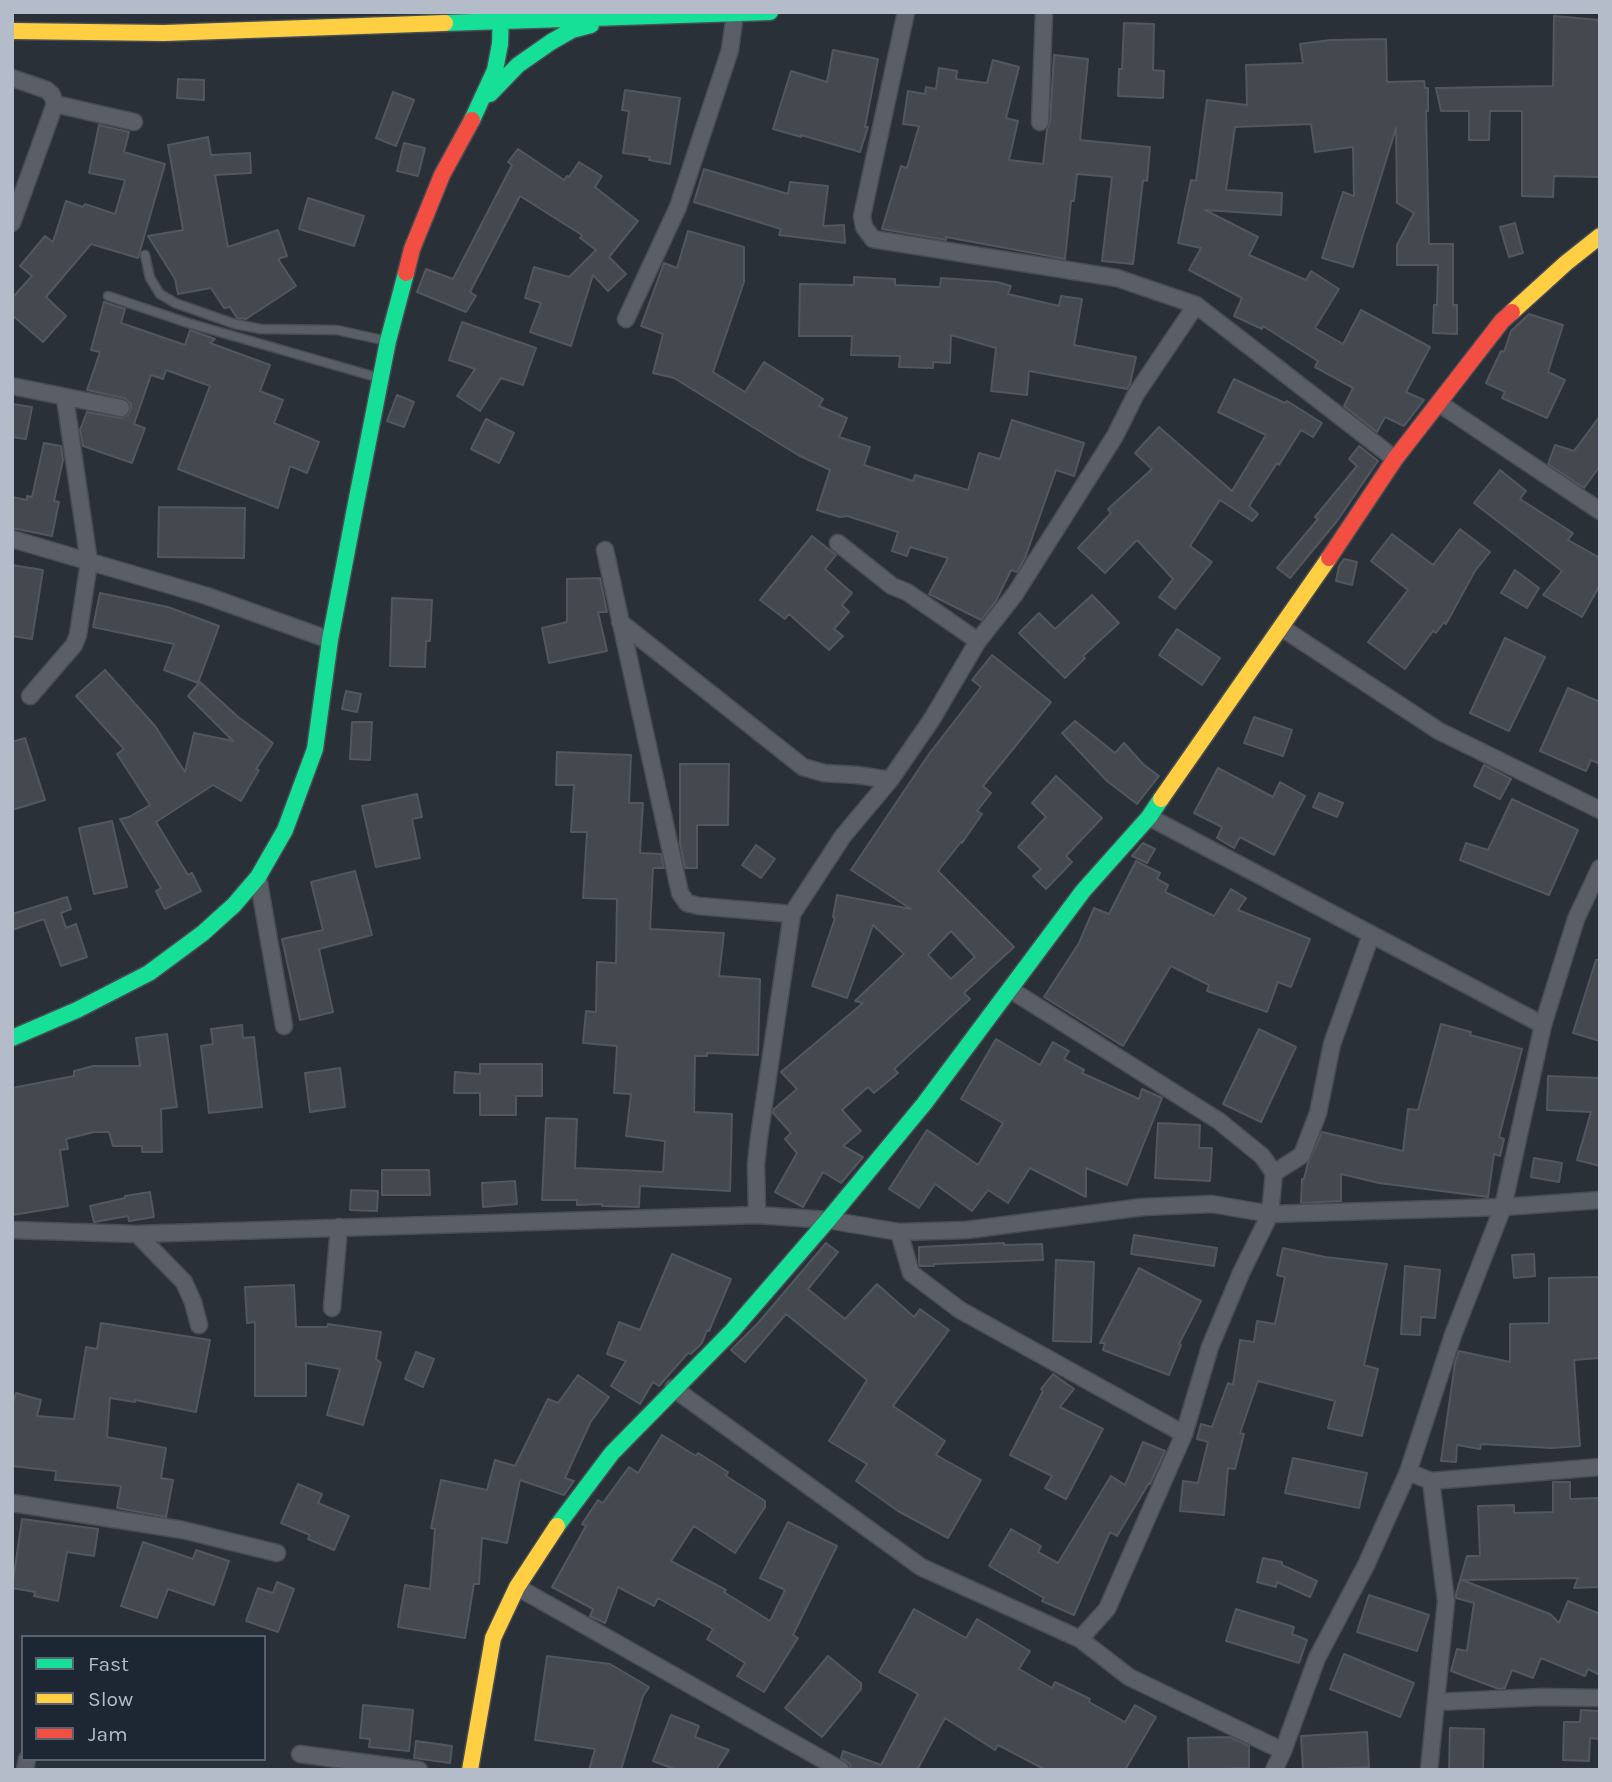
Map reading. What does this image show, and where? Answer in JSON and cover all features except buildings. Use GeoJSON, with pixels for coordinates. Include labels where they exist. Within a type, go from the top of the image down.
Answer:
{"type":"FeatureCollection","features":[{"type":"Feature","properties":{"kind":"main road"},"geometry":{"type":"LineString","coordinates":[[12,31],[164,33],[501,17],[616,18],[770,12]]}},
{"type":"Feature","properties":{"kind":"main road"},"geometry":{"type":"LineString","coordinates":[[12,1038],[77,1010],[149,972],[202,933],[234,905],[258,877],[285,830],[315,749],[330,640],[388,341],[412,249],[442,175],[482,103],[495,70],[501,17]]}},
{"type":"Feature","properties":{"kind":"main road"},"geometry":{"type":"LineString","coordinates":[[482,103],[508,75],[551,42],[572,30],[616,18]]}},
{"type":"Feature","properties":{"kind":"main road"},"geometry":{"type":"LineString","coordinates":[[470,1770],[493,1638],[517,1587],[558,1525],[612,1453],[732,1331],[924,1104],[1083,891],[1149,817],[1282,628],[1395,459],[1502,321],[1600,236]]}},
{"type":"Feature","properties":{"kind":"street"},"geometry":{"type":"LineString","coordinates":[[906,12],[862,216],[864,227],[873,239],[1117,278],[1196,305],[1395,459]]}},
{"type":"Feature","properties":{"kind":"street"},"geometry":{"type":"LineString","coordinates":[[1040,122],[1044,12]]}},
{"type":"Feature","properties":{"kind":"street"},"geometry":{"type":"LineString","coordinates":[[626,318],[678,207],[730,50],[735,14]]}},
{"type":"Feature","properties":{"kind":"street"},"geometry":{"type":"LineString","coordinates":[[12,78],[47,90],[55,104],[12,223]]}},
{"type":"Feature","properties":{"kind":"street"},"geometry":{"type":"LineString","coordinates":[[55,104],[134,122]]}},
{"type":"Feature","properties":{"kind":"street"},"geometry":{"type":"LineString","coordinates":[[757,1215],[756,1164],[759,1137],[792,914],[844,835],[890,780],[932,719],[978,641],[1015,594],[1115,436],[1136,394],[1196,305]]}},
{"type":"Feature","properties":{"kind":"street"},"geometry":{"type":"LineString","coordinates":[[12,386],[121,408]]}},
{"type":"Feature","properties":{"kind":"street"},"geometry":{"type":"LineString","coordinates":[[30,696],[74,645],[78,635],[89,562],[65,398]]}},
{"type":"Feature","properties":{"kind":"street"},"geometry":{"type":"LineString","coordinates":[[1440,404],[1600,511]]}},
{"type":"Feature","properties":{"kind":"street"},"geometry":{"type":"LineString","coordinates":[[12,540],[207,596],[330,640]]}},
{"type":"Feature","properties":{"kind":"street"},"geometry":{"type":"LineString","coordinates":[[838,543],[892,586],[907,592],[978,641]]}},
{"type":"Feature","properties":{"kind":"street"},"geometry":{"type":"LineString","coordinates":[[605,551],[680,892],[687,903],[699,906],[792,914]]}},
{"type":"Feature","properties":{"kind":"street"},"geometry":{"type":"LineString","coordinates":[[620,622],[803,767],[824,773],[890,780]]}},
{"type":"Feature","properties":{"kind":"street"},"geometry":{"type":"LineString","coordinates":[[1282,628],[1439,731],[1600,810]]}},
{"type":"Feature","properties":{"kind":"street"},"geometry":{"type":"LineString","coordinates":[[1149,817],[1543,1025]]}},
{"type":"Feature","properties":{"kind":"street"},"geometry":{"type":"LineString","coordinates":[[1274,1770],[1317,1658],[1366,1565],[1408,1472],[1453,1335],[1503,1207],[1543,1025],[1576,919],[1600,867]]}},
{"type":"Feature","properties":{"kind":"street"},"geometry":{"type":"LineString","coordinates":[[258,877],[284,1026]]}},
{"type":"Feature","properties":{"kind":"street"},"geometry":{"type":"LineString","coordinates":[[1274,1173],[1302,1155],[1318,1113],[1332,1044],[1371,935]]}},
{"type":"Feature","properties":{"kind":"street"},"geometry":{"type":"LineString","coordinates":[[1011,990],[1219,1121],[1262,1156],[1274,1173],[1270,1214],[1241,1272],[1210,1347],[1184,1433],[1107,1609],[1080,1639]]}},
{"type":"Feature","properties":{"kind":"street"},"geometry":{"type":"LineString","coordinates":[[12,1230],[137,1234],[757,1215],[828,1220],[899,1232],[967,1230],[1143,1207],[1212,1203],[1270,1214],[1503,1207],[1600,1200]]}},
{"type":"Feature","properties":{"kind":"street"},"geometry":{"type":"LineString","coordinates":[[332,1308],[339,1227]]}},
{"type":"Feature","properties":{"kind":"street"},"geometry":{"type":"LineString","coordinates":[[899,1232],[911,1273],[960,1310],[1184,1433]]}},
{"type":"Feature","properties":{"kind":"street"},"geometry":{"type":"LineString","coordinates":[[137,1234],[184,1282],[199,1325]]}},
{"type":"Feature","properties":{"kind":"street"},"geometry":{"type":"LineString","coordinates":[[673,1388],[921,1567],[957,1586],[1080,1639],[1129,1677],[1283,1751]]}},
{"type":"Feature","properties":{"kind":"street"},"geometry":{"type":"LineString","coordinates":[[1408,1472],[1431,1481],[1600,1467]]}},
{"type":"Feature","properties":{"kind":"street"},"geometry":{"type":"LineString","coordinates":[[1429,1770],[1446,1601],[1431,1481]]}},
{"type":"Feature","properties":{"kind":"street"},"geometry":{"type":"LineString","coordinates":[[12,1503],[183,1530],[277,1553]]}},
{"type":"Feature","properties":{"kind":"street"},"geometry":{"type":"LineString","coordinates":[[517,1587],[841,1770]]}},
{"type":"Feature","properties":{"kind":"street"},"geometry":{"type":"LineString","coordinates":[[1436,1702],[1542,1697],[1600,1698]]}},
{"type":"Feature","properties":{"kind":"street"},"geometry":{"type":"LineString","coordinates":[[300,1754],[419,1770]]}},
{"type":"Feature","properties":{"kind":"lane"},"geometry":{"type":"LineString","coordinates":[[145,255],[150,278],[160,294],[175,303],[235,324],[261,329],[337,330],[388,341]]}},
{"type":"Feature","properties":{"kind":"lane"},"geometry":{"type":"LineString","coordinates":[[108,296],[188,323],[381,378]]}},
{"type":"Feature","properties":{"kind":"traffic: fast"},"geometry":{"type":"LineString","coordinates":[[472,120],[495,70],[500,44],[501,12]]}},
{"type":"Feature","properties":{"kind":"traffic: fast"},"geometry":{"type":"LineString","coordinates":[[445,23],[770,12]]}},
{"type":"Feature","properties":{"kind":"traffic: fast"},"geometry":{"type":"LineString","coordinates":[[490,94],[518,65],[551,42],[572,30],[591,25]]}},
{"type":"Feature","properties":{"kind":"traffic: fast"},"geometry":{"type":"LineString","coordinates":[[12,1038],[77,1010],[149,973],[203,933],[234,905],[258,877],[285,830],[315,749],[330,640],[356,503],[388,341],[406,273]]}},
{"type":"Feature","properties":{"kind":"traffic: fast"},"geometry":{"type":"LineString","coordinates":[[557,1526],[612,1453],[732,1331],[828,1220],[924,1104],[1083,891],[1149,817],[1161,799]]}},
{"type":"Feature","properties":{"kind":"traffic: slow"},"geometry":{"type":"LineString","coordinates":[[12,31],[164,33],[445,23]]}},
{"type":"Feature","properties":{"kind":"traffic: slow"},"geometry":{"type":"LineString","coordinates":[[1512,312],[1600,236]]}},
{"type":"Feature","properties":{"kind":"traffic: slow"},"geometry":{"type":"LineString","coordinates":[[1161,799],[1329,558]]}},
{"type":"Feature","properties":{"kind":"traffic: slow"},"geometry":{"type":"LineString","coordinates":[[470,1770],[493,1638],[517,1587],[557,1526]]}},
{"type":"Feature","properties":{"kind":"traffic: jam"},"geometry":{"type":"LineString","coordinates":[[406,273],[412,249],[442,175],[472,120]]}},
{"type":"Feature","properties":{"kind":"traffic: jam"},"geometry":{"type":"LineString","coordinates":[[1329,558],[1395,459],[1502,321],[1512,312]]}}]}
